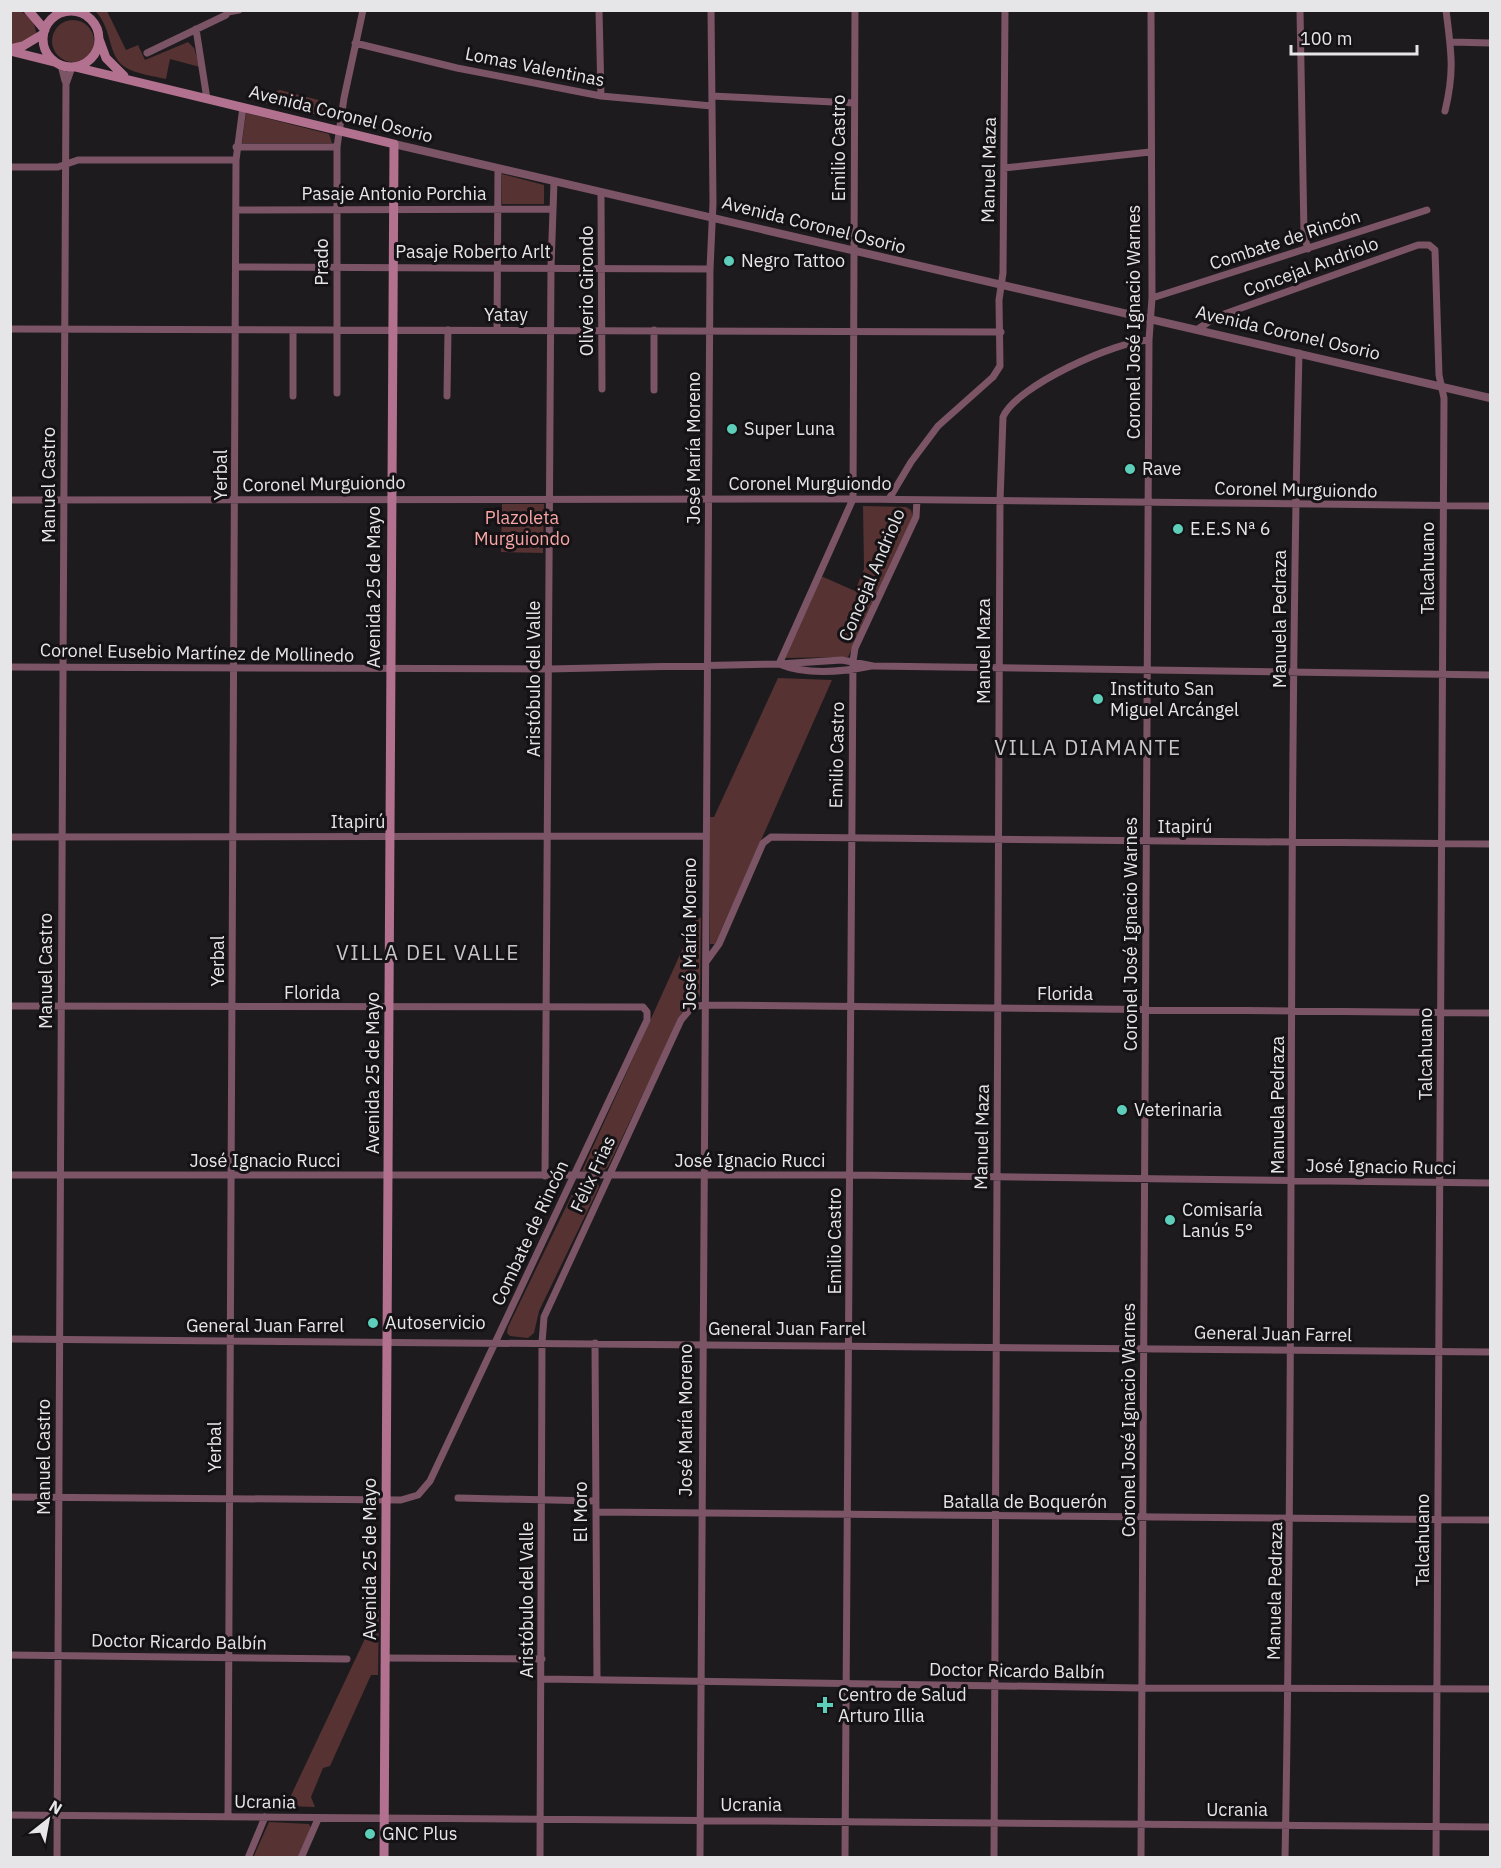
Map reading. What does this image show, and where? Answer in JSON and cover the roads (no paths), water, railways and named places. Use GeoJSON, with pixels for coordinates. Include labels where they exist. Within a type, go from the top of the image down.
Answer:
{"type":"FeatureCollection","features":[{"type":"Feature","properties":{"kind":"main road"},"geometry":{"type":"LineString","coordinates":[[28,10],[44,32],[45,51],[58,64]]}},
{"type":"Feature","properties":{"kind":"main road"},"geometry":{"type":"LineString","coordinates":[[64,11],[87,17],[93,22],[98,36],[95,53],[83,64],[73,67],[10,50],[23,46],[44,32],[53,18],[64,11]]}},
{"type":"Feature","properties":{"kind":"main road","name":"Avenida Coronel Osorio"},"geometry":{"type":"LineString","coordinates":[[98,36],[101,48],[113,67],[131,81]]}},
{"type":"Feature","properties":{"kind":"main road","name":"Avenida Coronel Osorio"},"geometry":{"type":"LineString","coordinates":[[73,67],[394,144]]}},
{"type":"Feature","properties":{"kind":"main road","name":"Avenida 25 de Mayo"},"geometry":{"type":"LineString","coordinates":[[384,1857],[390,1008],[391,330],[394,144]]}},
{"type":"Feature","properties":{"kind":"street"},"geometry":{"type":"LineString","coordinates":[[147,53],[228,11],[239,10]]}},
{"type":"Feature","properties":{"kind":"street","name":"Prado"},"geometry":{"type":"LineString","coordinates":[[337,393],[337,147],[363,10]]}},
{"type":"Feature","properties":{"kind":"street"},"geometry":{"type":"LineString","coordinates":[[599,10],[602,96]]}},
{"type":"Feature","properties":{"kind":"street","name":"José María Moreno"},"geometry":{"type":"LineString","coordinates":[[699,1857],[705,836],[712,217],[711,10]]}},
{"type":"Feature","properties":{"kind":"street","name":"Emilio Castro"},"geometry":{"type":"LineString","coordinates":[[778,664],[853,499],[855,10]]}},
{"type":"Feature","properties":{"kind":"street","name":"Manuel Maza"},"geometry":{"type":"LineString","coordinates":[[889,499],[911,462],[938,426],[993,377],[1000,366],[1005,10]]}},
{"type":"Feature","properties":{"kind":"street","name":"Coronel José Ignacio Warnes"},"geometry":{"type":"LineString","coordinates":[[1142,1857],[1149,340],[1152,298],[1151,10]]}},
{"type":"Feature","properties":{"kind":"street"},"geometry":{"type":"LineString","coordinates":[[1300,10],[1304,235],[1308,249]]}},
{"type":"Feature","properties":{"kind":"street"},"geometry":{"type":"LineString","coordinates":[[1444,111],[1452,81],[1451,42],[1446,10]]}},
{"type":"Feature","properties":{"kind":"street"},"geometry":{"type":"LineString","coordinates":[[196,29],[207,99]]}},
{"type":"Feature","properties":{"kind":"street"},"geometry":{"type":"LineString","coordinates":[[1451,42],[1491,43]]}},
{"type":"Feature","properties":{"kind":"street","name":"Lomas Valentinas"},"geometry":{"type":"LineString","coordinates":[[355,43],[457,69],[602,96],[712,106]]}},
{"type":"Feature","properties":{"kind":"street","name":"Manuel Castro"},"geometry":{"type":"LineString","coordinates":[[57,1857],[66,164],[66,84],[58,64]]}},
{"type":"Feature","properties":{"kind":"street","name":"Manuel Castro"},"geometry":{"type":"LineString","coordinates":[[66,84],[73,67]]}},
{"type":"Feature","properties":{"kind":"street"},"geometry":{"type":"LineString","coordinates":[[711,96],[854,103]]}},
{"type":"Feature","properties":{"kind":"street","name":"Yerbal"},"geometry":{"type":"LineString","coordinates":[[228,1817],[237,330],[236,147],[243,107]]}},
{"type":"Feature","properties":{"kind":"street","name":"Avenida Coronel Osorio"},"geometry":{"type":"LineString","coordinates":[[394,144],[554,183],[712,217],[1001,287],[1151,318],[1491,398]]}},
{"type":"Feature","properties":{"kind":"street"},"geometry":{"type":"LineString","coordinates":[[236,147],[337,147]]}},
{"type":"Feature","properties":{"kind":"street"},"geometry":{"type":"LineString","coordinates":[[1004,168],[1150,152]]}},
{"type":"Feature","properties":{"kind":"street"},"geometry":{"type":"LineString","coordinates":[[10,168],[52,167],[78,160],[236,160]]}},
{"type":"Feature","properties":{"kind":"street"},"geometry":{"type":"LineString","coordinates":[[497,330],[498,169]]}},
{"type":"Feature","properties":{"kind":"street","name":"Aristóbulo del Valle"},"geometry":{"type":"LineString","coordinates":[[546,1176],[551,267],[554,183]]}},
{"type":"Feature","properties":{"kind":"street","name":"Oliverio Girondo"},"geometry":{"type":"LineString","coordinates":[[601,193],[602,389]]}},
{"type":"Feature","properties":{"kind":"street","name":"Pasaje Antonio Porchia"},"geometry":{"type":"LineString","coordinates":[[236,210],[552,209]]}},
{"type":"Feature","properties":{"kind":"street","name":"Combate de Rincón"},"geometry":{"type":"LineString","coordinates":[[1152,298],[1426,210]]}},
{"type":"Feature","properties":{"kind":"street","name":"Concejal Andriolo"},"geometry":{"type":"LineString","coordinates":[[1198,329],[1216,317],[1418,245],[1429,245],[1435,250]]}},
{"type":"Feature","properties":{"kind":"street","name":"Talcahuano"},"geometry":{"type":"LineString","coordinates":[[1435,250],[1441,386],[1444,398],[1436,1857]]}},
{"type":"Feature","properties":{"kind":"street","name":"Pasaje Roberto Arlt"},"geometry":{"type":"LineString","coordinates":[[237,267],[710,268]]}},
{"type":"Feature","properties":{"kind":"street","name":"Yatay"},"geometry":{"type":"LineString","coordinates":[[10,329],[1001,332]]}},
{"type":"Feature","properties":{"kind":"street"},"geometry":{"type":"LineString","coordinates":[[447,396],[448,330]]}},
{"type":"Feature","properties":{"kind":"street"},"geometry":{"type":"LineString","coordinates":[[654,330],[654,390]]}},
{"type":"Feature","properties":{"kind":"street"},"geometry":{"type":"LineString","coordinates":[[293,331],[293,396]]}},
{"type":"Feature","properties":{"kind":"street","name":"Manuel Maza"},"geometry":{"type":"LineString","coordinates":[[994,1857],[1000,501],[1003,417],[1009,406],[1058,372],[1114,348],[1149,340]]}},
{"type":"Feature","properties":{"kind":"street","name":"Manuela Pedraza"},"geometry":{"type":"LineString","coordinates":[[1286,1857],[1291,1519],[1295,505],[1299,353]]}},
{"type":"Feature","properties":{"kind":"street","name":"Coronel Murguiondo"},"geometry":{"type":"LineString","coordinates":[[64,500],[889,499],[1491,506]]}},
{"type":"Feature","properties":{"kind":"street"},"geometry":{"type":"LineString","coordinates":[[10,500],[64,500]]}},
{"type":"Feature","properties":{"kind":"street","name":"Concejal Andriolo"},"geometry":{"type":"LineString","coordinates":[[853,661],[855,648],[916,518],[917,500]]}},
{"type":"Feature","properties":{"kind":"street","name":"Coronel Eusebio Martínez de Mollinedo"},"geometry":{"type":"LineString","coordinates":[[10,667],[549,669],[778,664],[842,660],[873,666],[999,669],[1491,675]]}},
{"type":"Feature","properties":{"kind":"street","name":"Emilio Castro"},"geometry":{"type":"LineString","coordinates":[[845,1857],[848,1683],[853,661]]}},
{"type":"Feature","properties":{"kind":"street","name":"Coronel Eusebio Martínez de Mollinedo"},"geometry":{"type":"LineString","coordinates":[[778,664],[803,670],[853,670],[873,666]]}},
{"type":"Feature","properties":{"kind":"street","name":"Itapirú"},"geometry":{"type":"LineString","coordinates":[[10,837],[705,836]]}},
{"type":"Feature","properties":{"kind":"street","name":"Itapirú"},"geometry":{"type":"LineString","coordinates":[[706,962],[719,944],[763,843],[771,837],[1491,844]]}},
{"type":"Feature","properties":{"kind":"street","name":"Florida"},"geometry":{"type":"LineString","coordinates":[[705,1005],[851,1009],[1145,1009],[1293,1013],[1491,1013]]}},
{"type":"Feature","properties":{"kind":"street","name":"Félix Frias"},"geometry":{"type":"LineString","coordinates":[[542,1343],[547,1308],[681,1020],[692,1007],[705,1005]]}},
{"type":"Feature","properties":{"kind":"street","name":"Florida"},"geometry":{"type":"LineString","coordinates":[[10,1006],[548,1009],[643,1007],[647,1012]]}},
{"type":"Feature","properties":{"kind":"street","name":"Combate de Rincón"},"geometry":{"type":"LineString","coordinates":[[386,1500],[401,1500],[418,1495],[430,1480],[647,1020],[647,1012]]}},
{"type":"Feature","properties":{"kind":"street","name":"José Ignacio Rucci"},"geometry":{"type":"LineString","coordinates":[[10,1175],[389,1177],[850,1175],[1491,1183]]}},
{"type":"Feature","properties":{"kind":"street","name":"General Juan Farrel"},"geometry":{"type":"LineString","coordinates":[[10,1339],[1292,1348],[1491,1352]]}},
{"type":"Feature","properties":{"kind":"street","name":"Aristóbulo del Valle"},"geometry":{"type":"LineString","coordinates":[[540,1857],[542,1343]]}},
{"type":"Feature","properties":{"kind":"street","name":"El Moro"},"geometry":{"type":"LineString","coordinates":[[595,1343],[597,1680]]}},
{"type":"Feature","properties":{"kind":"street"},"geometry":{"type":"LineString","coordinates":[[10,1497],[386,1500]]}},
{"type":"Feature","properties":{"kind":"street"},"geometry":{"type":"LineString","coordinates":[[458,1498],[596,1501]]}},
{"type":"Feature","properties":{"kind":"street","name":"Batalla de Boquerón"},"geometry":{"type":"LineString","coordinates":[[596,1512],[1491,1520]]}},
{"type":"Feature","properties":{"kind":"street","name":"Doctor Ricardo Balbín"},"geometry":{"type":"LineString","coordinates":[[10,1655],[347,1659]]}},
{"type":"Feature","properties":{"kind":"street"},"geometry":{"type":"LineString","coordinates":[[386,1658],[542,1659]]}},
{"type":"Feature","properties":{"kind":"street","name":"Doctor Ricardo Balbín"},"geometry":{"type":"LineString","coordinates":[[542,1679],[1142,1688],[1491,1689]]}},
{"type":"Feature","properties":{"kind":"street","name":"Ucrania"},"geometry":{"type":"LineString","coordinates":[[10,1815],[1491,1827]]}},
{"type":"Feature","properties":{"kind":"street"},"geometry":{"type":"LineString","coordinates":[[248,1857],[265,1817]]}},
{"type":"Feature","properties":{"kind":"street"},"geometry":{"type":"LineString","coordinates":[[301,1857],[318,1819]]}},
{"type":"Feature","properties":{"kind":"place","name":"Negro Tattoo"},"geometry":{"type":"Point","coordinates":[729,261]}},
{"type":"Feature","properties":{"kind":"place","name":"Super Luna"},"geometry":{"type":"Point","coordinates":[732,429]}},
{"type":"Feature","properties":{"kind":"place","name":"Rave"},"geometry":{"type":"Point","coordinates":[1130,469]}},
{"type":"Feature","properties":{"kind":"place","name":"E.E.S Nª 6"},"geometry":{"type":"Point","coordinates":[1178,529]}},
{"type":"Feature","properties":{"kind":"place","name":"Instituto San Miguel Arcángel"},"geometry":{"type":"Point","coordinates":[1098,699]}},
{"type":"Feature","properties":{"kind":"place","name":"Veterinaria"},"geometry":{"type":"Point","coordinates":[1122,1110]}},
{"type":"Feature","properties":{"kind":"place","name":"Comisaría Lanús 5°"},"geometry":{"type":"Point","coordinates":[1170,1220]}},
{"type":"Feature","properties":{"kind":"place","name":"Autoservicio"},"geometry":{"type":"Point","coordinates":[373,1323]}},
{"type":"Feature","properties":{"kind":"place","name":"Centro de Salud Arturo Illia"},"geometry":{"type":"Point","coordinates":[825,1705]}},
{"type":"Feature","properties":{"kind":"place","name":"GNC Plus"},"geometry":{"type":"Point","coordinates":[370,1834]}},
{"type":"Feature","properties":{"kind":"district","name":"VILLA DIAMANTE"},"geometry":{"type":"Point","coordinates":[1088,748]}},
{"type":"Feature","properties":{"kind":"district","name":"VILLA DEL VALLE"},"geometry":{"type":"Point","coordinates":[428,953]}},
{"type":"Feature","properties":{"kind":"park label","name":"Plazoleta Murguiondo"},"geometry":{"type":"Point","coordinates":[522,528]}}]}
